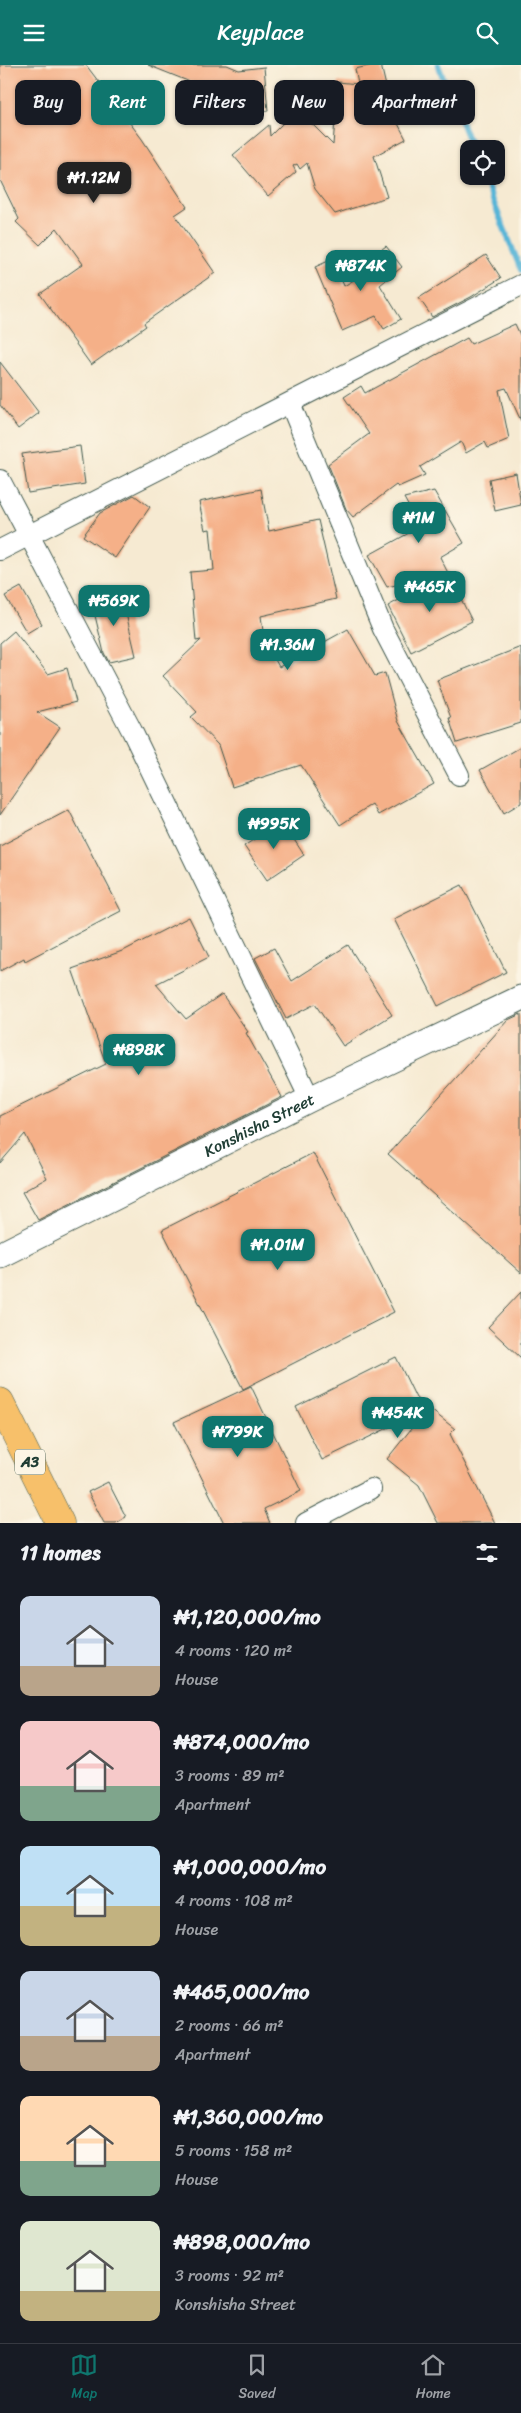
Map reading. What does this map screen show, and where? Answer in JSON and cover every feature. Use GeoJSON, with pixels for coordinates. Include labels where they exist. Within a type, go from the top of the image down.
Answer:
{"type":"FeatureCollection","features":[{"type":"Feature","properties":{"kind":"highway","name":"A3"},"geometry":{"type":"LineString","coordinates":[[0,1402],[60,1523]]}},
{"type":"Feature","properties":{"kind":"street"},"geometry":{"type":"LineString","coordinates":[[0,549],[521,285]]}},
{"type":"Feature","properties":{"kind":"street"},"geometry":{"type":"LineString","coordinates":[[290,403],[383,629],[459,775]]}},
{"type":"Feature","properties":{"kind":"street"},"geometry":{"type":"LineString","coordinates":[[0,480],[132,731],[310,1099]]}},
{"type":"Feature","properties":{"kind":"street","name":"Konshisha Street"},"geometry":{"type":"LineString","coordinates":[[0,1255],[310,1099],[521,998]]}},
{"type":"Feature","properties":{"kind":"street"},"geometry":{"type":"LineString","coordinates":[[306,1523],[371,1489]]}},
{"type":"Feature","properties":{"kind":"building"},"geometry":{"type":"Polygon","coordinates":[[[0,65],[86,65],[97,80],[91,80],[91,125],[131,125],[187,207],[175,215],[215,273],[144,323],[146,326],[91,365],[40,294],[83,264],[57,228],[40,245],[16,222],[19,219],[0,180],[0,65]]]}},
{"type":"Feature","properties":{"kind":"building"},"geometry":{"type":"Polygon","coordinates":[[[148,65],[227,65],[239,70],[264,67],[268,111],[264,111],[264,80],[185,80],[148,65]]]}},
{"type":"Feature","properties":{"kind":"building"},"geometry":{"type":"Polygon","coordinates":[[[381,65],[385,80],[357,80],[355,69],[381,65]]]}},
{"type":"Feature","properties":{"kind":"building"},"geometry":{"type":"Polygon","coordinates":[[[344,83],[354,84],[354,125],[399,125],[406,139],[374,156],[387,197],[335,214],[315,189],[307,163],[300,169],[297,164],[293,166],[296,172],[268,196],[233,155],[269,125],[270,136],[281,125],[313,125],[333,145],[335,125],[344,125],[344,83]]]}},
{"type":"Feature","properties":{"kind":"building"},"geometry":{"type":"Polygon","coordinates":[[[386,246],[402,267],[380,285],[401,319],[384,329],[376,316],[342,331],[315,267],[333,259],[344,286],[375,267],[369,259],[386,246]]]}},
{"type":"Feature","properties":{"kind":"building"},"geometry":{"type":"Polygon","coordinates":[[[486,255],[501,278],[471,297],[432,317],[419,298],[486,255]]]}},
{"type":"Feature","properties":{"kind":"building"},"geometry":{"type":"Polygon","coordinates":[[[515,324],[521,337],[521,421],[506,388],[499,390],[509,439],[488,448],[485,442],[466,453],[461,442],[420,467],[425,475],[398,487],[396,485],[353,517],[346,509],[328,464],[369,434],[344,397],[361,386],[365,393],[467,338],[471,344],[515,324]]]}},
{"type":"Feature","properties":{"kind":"building"},"geometry":{"type":"Polygon","coordinates":[[[0,362],[39,413],[18,429],[0,405],[0,362]]]}},
{"type":"Feature","properties":{"kind":"building"},"geometry":{"type":"Polygon","coordinates":[[[80,446],[85,484],[28,493],[22,454],[80,446]]]}},
{"type":"Feature","properties":{"kind":"building"},"geometry":{"type":"Polygon","coordinates":[[[516,473],[521,505],[495,511],[489,479],[516,473]]]}},
{"type":"Feature","properties":{"kind":"building"},"geometry":{"type":"Polygon","coordinates":[[[261,489],[269,531],[318,520],[336,599],[261,616],[264,639],[279,667],[348,629],[375,676],[385,673],[398,721],[434,784],[378,815],[372,804],[340,825],[301,765],[232,787],[218,745],[191,717],[197,712],[163,676],[201,640],[196,641],[190,572],[214,570],[210,529],[205,530],[199,502],[261,489]]]}},
{"type":"Feature","properties":{"kind":"building"},"geometry":{"type":"Polygon","coordinates":[[[434,491],[464,543],[440,557],[448,573],[387,587],[369,555],[420,527],[404,498],[434,491]]]}},
{"type":"Feature","properties":{"kind":"building"},"geometry":{"type":"Polygon","coordinates":[[[134,495],[150,507],[115,558],[83,536],[100,513],[134,495]]]}},
{"type":"Feature","properties":{"kind":"building"},"geometry":{"type":"Polygon","coordinates":[[[448,573],[472,621],[411,652],[388,606],[448,573]]]}},
{"type":"Feature","properties":{"kind":"building"},"geometry":{"type":"Polygon","coordinates":[[[21,587],[42,624],[27,633],[5,596],[21,587]]]}},
{"type":"Feature","properties":{"kind":"building"},"geometry":{"type":"Polygon","coordinates":[[[121,592],[136,656],[109,662],[104,653],[91,599],[121,592]]]}},
{"type":"Feature","properties":{"kind":"building"},"geometry":{"type":"Polygon","coordinates":[[[14,631],[48,674],[67,668],[76,702],[37,712],[60,727],[0,815],[0,643],[14,631]]]}},
{"type":"Feature","properties":{"kind":"building"},"geometry":{"type":"Polygon","coordinates":[[[521,647],[521,723],[457,743],[449,718],[451,718],[437,680],[521,647]]]}},
{"type":"Feature","properties":{"kind":"building"},"geometry":{"type":"Polygon","coordinates":[[[521,747],[521,803],[504,813],[480,770],[521,747]]]}},
{"type":"Feature","properties":{"kind":"building"},"geometry":{"type":"Polygon","coordinates":[[[69,810],[121,911],[25,961],[24,958],[0,971],[0,846],[69,810]]]}},
{"type":"Feature","properties":{"kind":"building"},"geometry":{"type":"Polygon","coordinates":[[[282,821],[304,855],[267,880],[244,846],[282,821]]]}},
{"type":"Feature","properties":{"kind":"building"},"geometry":{"type":"Polygon","coordinates":[[[462,885],[506,972],[438,1006],[394,919],[462,885]]]}},
{"type":"Feature","properties":{"kind":"building"},"geometry":{"type":"Polygon","coordinates":[[[189,917],[209,957],[156,984],[186,1019],[222,994],[248,1032],[246,1033],[282,1097],[38,1220],[22,1192],[47,1178],[25,1134],[0,1163],[0,1116],[106,1064],[72,969],[125,950],[189,917]]]}},
{"type":"Feature","properties":{"kind":"building"},"geometry":{"type":"Polygon","coordinates":[[[348,945],[392,1015],[343,1046],[315,1004],[286,1019],[255,958],[274,948],[292,981],[348,945]]]}},
{"type":"Feature","properties":{"kind":"building"},"geometry":{"type":"Polygon","coordinates":[[[521,1014],[521,1273],[388,1154],[508,1020],[521,1014]]]}},
{"type":"Feature","properties":{"kind":"building"},"geometry":{"type":"Polygon","coordinates":[[[313,1153],[394,1312],[243,1389],[162,1230],[313,1153]]]}},
{"type":"Feature","properties":{"kind":"building"},"geometry":{"type":"Polygon","coordinates":[[[521,1292],[521,1358],[488,1327],[521,1292]]]}},
{"type":"Feature","properties":{"kind":"building"},"geometry":{"type":"Polygon","coordinates":[[[396,1357],[416,1398],[455,1429],[450,1434],[495,1523],[438,1523],[419,1485],[387,1459],[427,1409],[322,1460],[296,1407],[396,1357]]]}},
{"type":"Feature","properties":{"kind":"building"},"geometry":{"type":"Polygon","coordinates":[[[251,1386],[301,1491],[264,1509],[270,1523],[224,1523],[174,1422],[251,1386]]]}},
{"type":"Feature","properties":{"kind":"building"},"geometry":{"type":"Polygon","coordinates":[[[108,1482],[126,1517],[116,1523],[104,1523],[88,1492],[108,1482]]]}},
{"type":"Feature","properties":{"kind":"waterway"},"geometry":{"type":"LineString","coordinates":[[438,65],[468,140]]}},
{"type":"Feature","properties":{"kind":"waterway"},"geometry":{"type":"LineString","coordinates":[[487,185],[521,270]]}}]}
